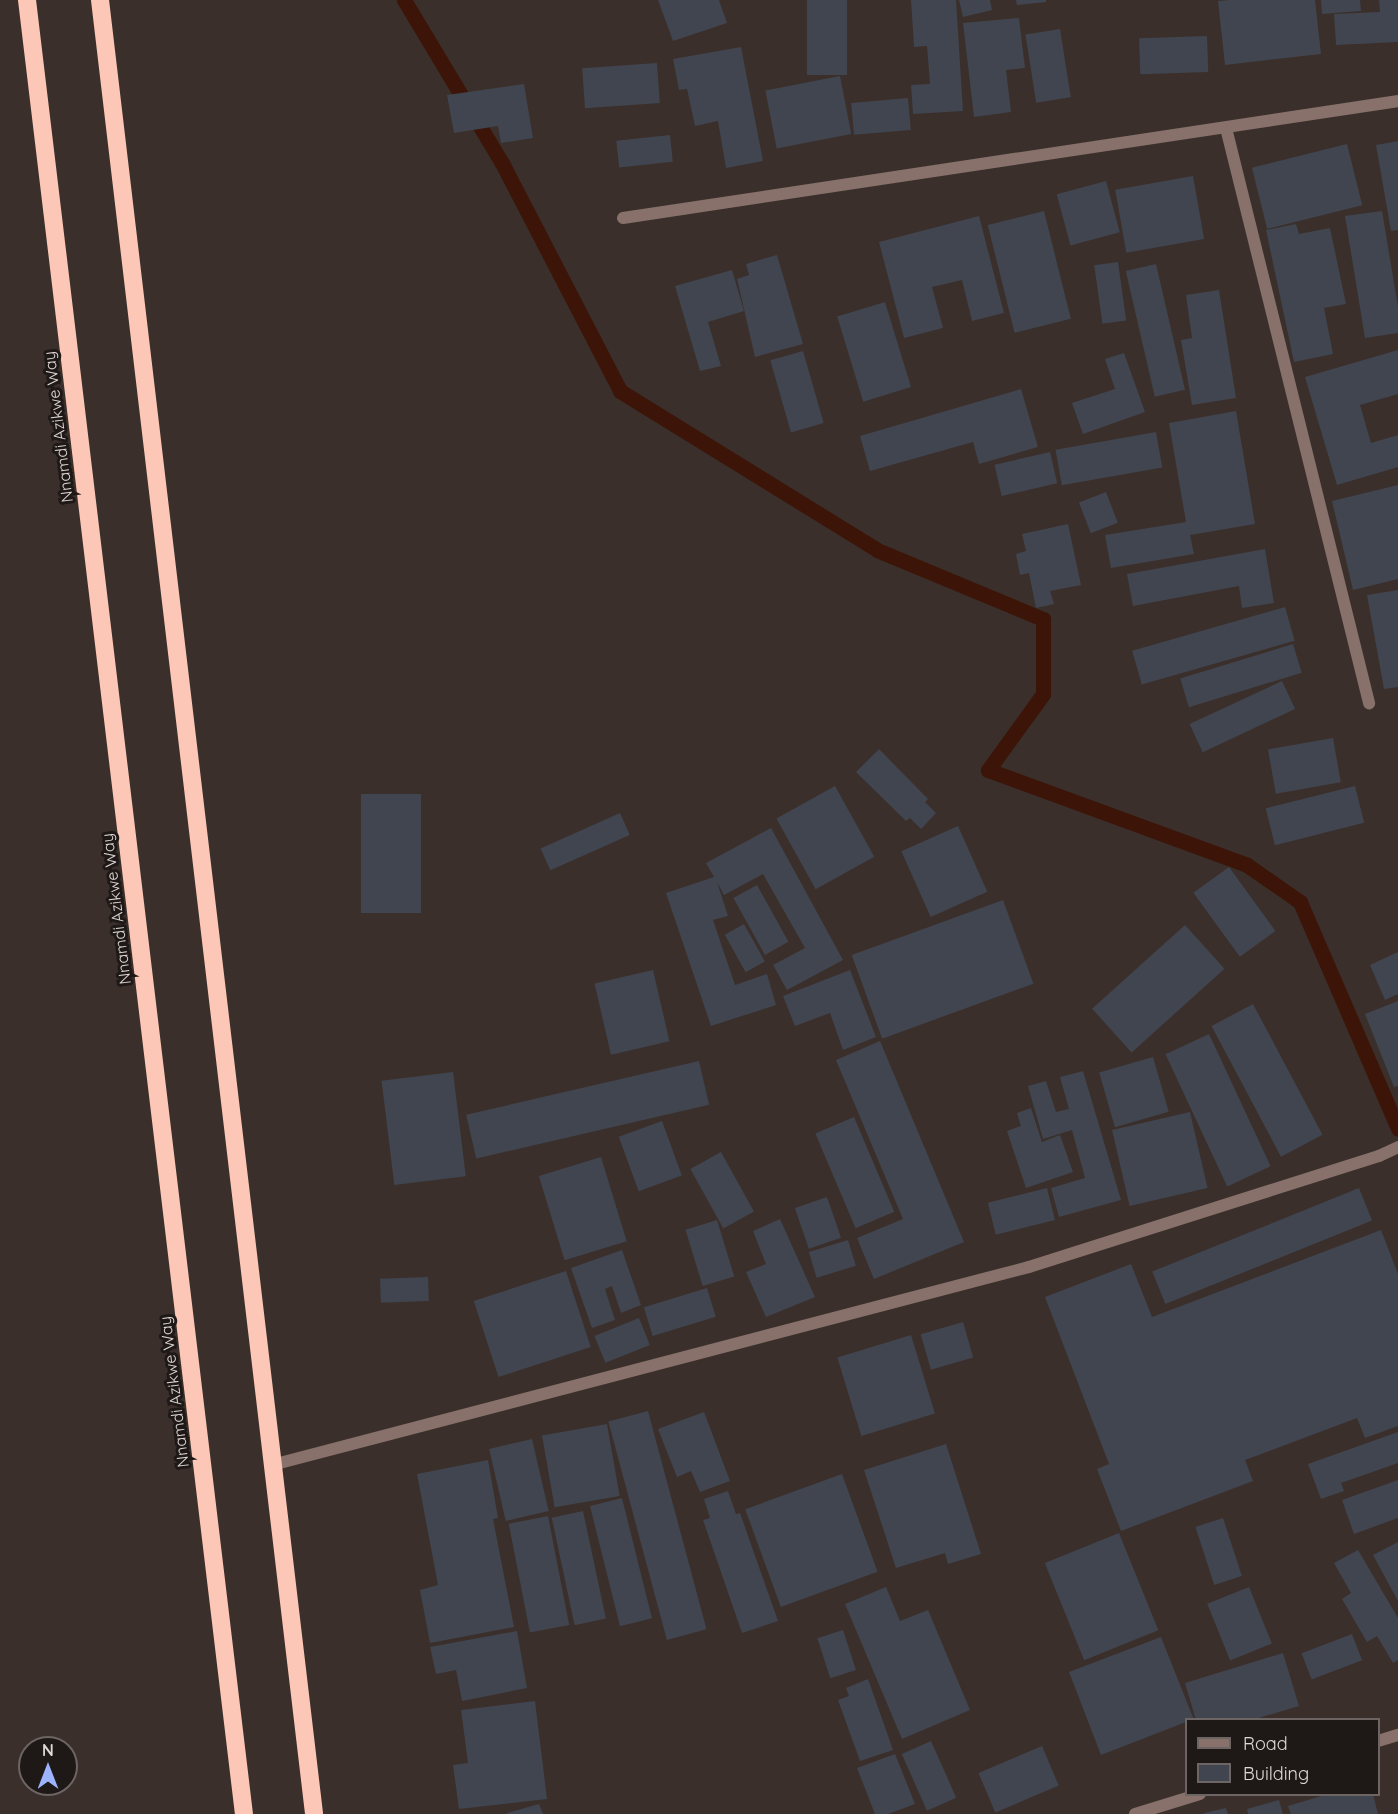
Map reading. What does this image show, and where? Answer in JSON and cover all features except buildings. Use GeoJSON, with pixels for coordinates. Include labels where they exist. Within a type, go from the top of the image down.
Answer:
{"type":"FeatureCollection","features":[{"type":"Feature","properties":{"kind":"highway","name":"Nnamdi Azikwe Way"},"geometry":{"type":"LineString","coordinates":[[27,0],[244,1814]]}},
{"type":"Feature","properties":{"kind":"highway"},"geometry":{"type":"LineString","coordinates":[[100,0],[314,1814]]}},
{"type":"Feature","properties":{"kind":"street"},"geometry":{"type":"LineString","coordinates":[[623,218],[1398,101]]}},
{"type":"Feature","properties":{"kind":"street"},"geometry":{"type":"LineString","coordinates":[[1226,128],[1369,703]]}},
{"type":"Feature","properties":{"kind":"street"},"geometry":{"type":"LineString","coordinates":[[272,1465],[1029,1267],[1379,1156],[1398,1147]]}},
{"type":"Feature","properties":{"kind":"street"},"geometry":{"type":"LineString","coordinates":[[1380,1740],[1398,1735]]}},
{"type":"Feature","properties":{"kind":"street"},"geometry":{"type":"LineString","coordinates":[[1135,1814],[1194,1796]]}},
{"type":"Feature","properties":{"kind":"waterway"},"geometry":{"type":"LineString","coordinates":[[404,0],[502,163],[620,391],[877,550],[1043,619],[1043,694],[988,770],[1247,865],[1300,902],[1398,1129]]}}]}
